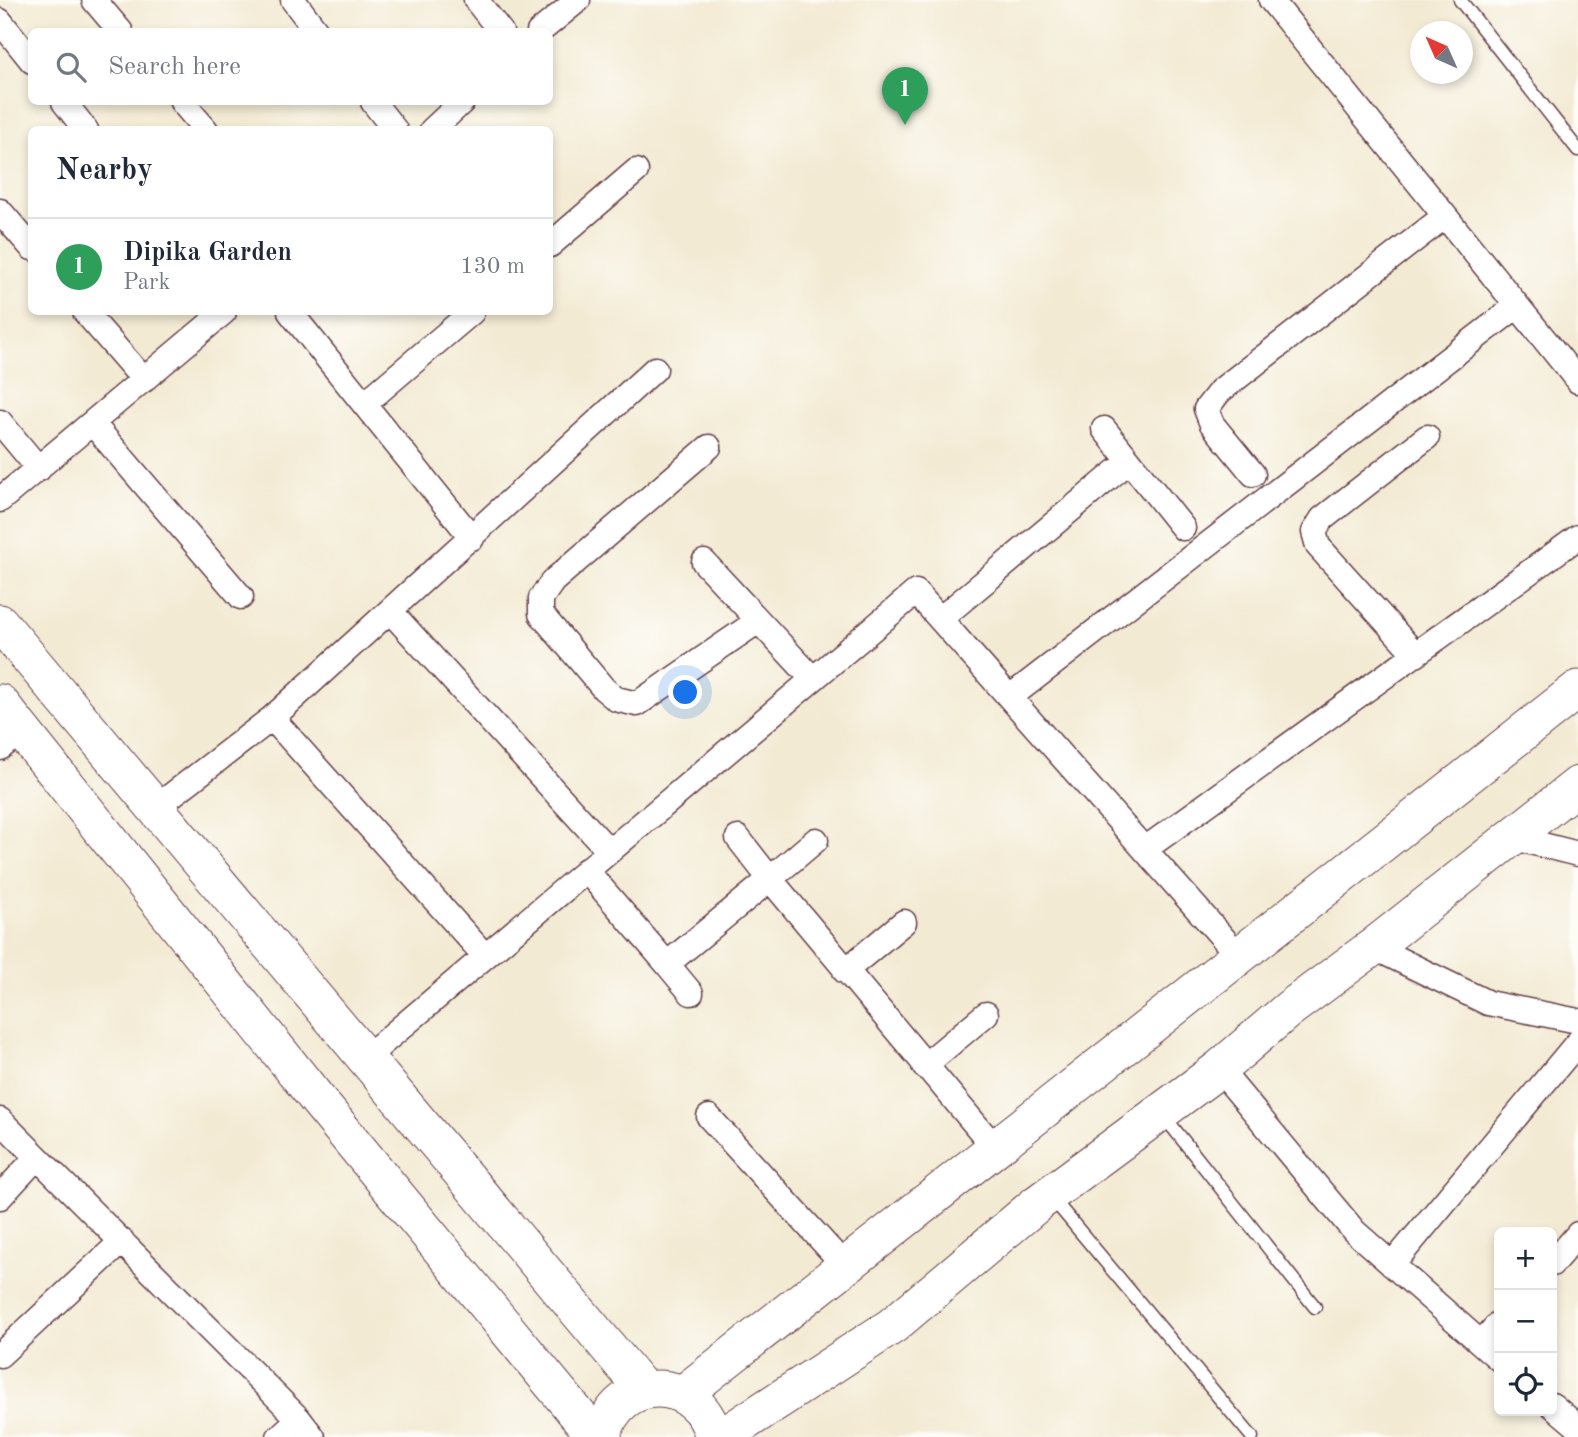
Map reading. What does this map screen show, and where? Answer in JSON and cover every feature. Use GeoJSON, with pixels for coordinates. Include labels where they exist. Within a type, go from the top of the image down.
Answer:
{"type":"FeatureCollection","features":[{"type":"Feature","properties":{"kind":"street"},"geometry":{"type":"LineString","coordinates":[[94,0],[118,28]]}},
{"type":"Feature","properties":{"kind":"street"},"geometry":{"type":"LineString","coordinates":[[293,0],[314,28]]}},
{"type":"Feature","properties":{"kind":"street"},"geometry":{"type":"LineString","coordinates":[[476,0],[498,28]]}},
{"type":"Feature","properties":{"kind":"street"},"geometry":{"type":"LineString","coordinates":[[544,28],[578,0]]}},
{"type":"Feature","properties":{"kind":"street"},"geometry":{"type":"LineString","coordinates":[[1271,0],[1578,381]]}},
{"type":"Feature","properties":{"kind":"street"},"geometry":{"type":"LineString","coordinates":[[0,21],[28,56]]}},
{"type":"Feature","properties":{"kind":"street"},"geometry":{"type":"LineString","coordinates":[[66,105],[83,126]]}},
{"type":"Feature","properties":{"kind":"street"},"geometry":{"type":"LineString","coordinates":[[185,105],[203,126]]}},
{"type":"Feature","properties":{"kind":"street"},"geometry":{"type":"LineString","coordinates":[[375,105],[392,126]]}},
{"type":"Feature","properties":{"kind":"street"},"geometry":{"type":"LineString","coordinates":[[436,126],[459,105]]}},
{"type":"Feature","properties":{"kind":"street"},"geometry":{"type":"LineString","coordinates":[[553,242],[636,171]]}},
{"type":"Feature","properties":{"kind":"street"},"geometry":{"type":"LineString","coordinates":[[0,211],[28,243]]}},
{"type":"Feature","properties":{"kind":"street"},"geometry":{"type":"LineString","coordinates":[[1253,474],[1212,424],[1206,409],[1220,391],[1445,215]]}},
{"type":"Feature","properties":{"kind":"street"},"geometry":{"type":"LineString","coordinates":[[1010,697],[1517,306]]}},
{"type":"Feature","properties":{"kind":"street"},"geometry":{"type":"LineString","coordinates":[[88,315],[144,380]]}},
{"type":"Feature","properties":{"kind":"street"},"geometry":{"type":"LineString","coordinates":[[0,500],[221,315]]}},
{"type":"Feature","properties":{"kind":"street"},"geometry":{"type":"LineString","coordinates":[[292,315],[472,538]]}},
{"type":"Feature","properties":{"kind":"street"},"geometry":{"type":"LineString","coordinates":[[364,404],[468,315]]}},
{"type":"Feature","properties":{"kind":"street"},"geometry":{"type":"LineString","coordinates":[[155,808],[272,718],[655,369]]}},
{"type":"Feature","properties":{"kind":"street"},"geometry":{"type":"LineString","coordinates":[[0,422],[39,469]]}},
{"type":"Feature","properties":{"kind":"street"},"geometry":{"type":"LineString","coordinates":[[93,424],[241,597]]}},
{"type":"Feature","properties":{"kind":"street"},"geometry":{"type":"LineString","coordinates":[[1104,429],[1183,528]]}},
{"type":"Feature","properties":{"kind":"street"},"geometry":{"type":"LineString","coordinates":[[1416,655],[1318,546],[1314,532],[1322,519],[1427,437]]}},
{"type":"Feature","properties":{"kind":"street"},"geometry":{"type":"LineString","coordinates":[[709,447],[553,581],[541,598],[541,614],[604,689],[616,699],[637,704],[758,621]]}},
{"type":"Feature","properties":{"kind":"street"},"geometry":{"type":"LineString","coordinates":[[940,619],[1129,461]]}},
{"type":"Feature","properties":{"kind":"street"},"geometry":{"type":"LineString","coordinates":[[1145,849],[1578,537]]}},
{"type":"Feature","properties":{"kind":"street"},"geometry":{"type":"LineString","coordinates":[[704,562],[812,678]]}},
{"type":"Feature","properties":{"kind":"street"},"geometry":{"type":"LineString","coordinates":[[365,1058],[916,592],[1239,956]]}},
{"type":"Feature","properties":{"kind":"street"},"geometry":{"type":"LineString","coordinates":[[391,612],[609,851]]}},
{"type":"Feature","properties":{"kind":"street"},"geometry":{"type":"LineString","coordinates":[[0,623],[644,1390]]}},
{"type":"Feature","properties":{"kind":"street"},"geometry":{"type":"LineString","coordinates":[[683,1394],[1578,689]]}},
{"type":"Feature","properties":{"kind":"street"},"geometry":{"type":"LineString","coordinates":[[272,718],[485,956]]}},
{"type":"Feature","properties":{"kind":"street"},"geometry":{"type":"LineString","coordinates":[[8,727],[596,1437]]}},
{"type":"Feature","properties":{"kind":"street"},"geometry":{"type":"LineString","coordinates":[[722,1437],[892,1326],[1049,1195],[1219,1069],[1289,1009],[1373,947],[1578,785]]}},
{"type":"Feature","properties":{"kind":"street"},"geometry":{"type":"LineString","coordinates":[[1511,837],[1578,854]]}},
{"type":"Feature","properties":{"kind":"street"},"geometry":{"type":"LineString","coordinates":[[738,838],[845,971],[995,1148]]}},
{"type":"Feature","properties":{"kind":"street"},"geometry":{"type":"LineString","coordinates":[[667,964],[816,840]]}},
{"type":"Feature","properties":{"kind":"street"},"geometry":{"type":"LineString","coordinates":[[586,870],[691,993]]}},
{"type":"Feature","properties":{"kind":"street"},"geometry":{"type":"LineString","coordinates":[[845,971],[904,922]]}},
{"type":"Feature","properties":{"kind":"street"},"geometry":{"type":"LineString","coordinates":[[1373,947],[1488,1003],[1578,1021]]}},
{"type":"Feature","properties":{"kind":"street"},"geometry":{"type":"LineString","coordinates":[[924,1066],[986,1014]]}},
{"type":"Feature","properties":{"kind":"street"},"geometry":{"type":"LineString","coordinates":[[1392,1265],[1578,1042]]}},
{"type":"Feature","properties":{"kind":"street"},"geometry":{"type":"LineString","coordinates":[[1219,1069],[1354,1231],[1490,1351]]}},
{"type":"Feature","properties":{"kind":"street"},"geometry":{"type":"LineString","coordinates":[[709,1117],[845,1266]]}},
{"type":"Feature","properties":{"kind":"street"},"geometry":{"type":"LineString","coordinates":[[0,1120],[306,1428],[279,1437]]}},
{"type":"Feature","properties":{"kind":"street"},"geometry":{"type":"LineString","coordinates":[[0,1197],[37,1157]]}},
{"type":"Feature","properties":{"kind":"street"},"geometry":{"type":"LineString","coordinates":[[1557,1258],[1578,1234]]}},
{"type":"Feature","properties":{"kind":"street"},"geometry":{"type":"LineString","coordinates":[[0,1355],[122,1241]]}},
{"type":"Feature","properties":{"kind":"street"},"geometry":{"type":"LineString","coordinates":[[602,1437],[614,1409],[628,1397],[644,1390],[664,1389],[683,1394],[699,1406],[710,1422],[714,1437]]}},
{"type":"Feature","properties":{"kind":"street"},"geometry":{"type":"LineString","coordinates":[[1557,1409],[1578,1427]]}},
{"type":"Feature","properties":{"kind":"lane"},"geometry":{"type":"LineString","coordinates":[[1460,0],[1578,150]]}},
{"type":"Feature","properties":{"kind":"lane"},"geometry":{"type":"LineString","coordinates":[[1160,1111],[1315,1307]]}},
{"type":"Feature","properties":{"kind":"lane"},"geometry":{"type":"LineString","coordinates":[[1049,1195],[1252,1437]]}},
{"type":"Feature","properties":{"kind":"place","name":"Dipika Garden"},"geometry":{"type":"Point","coordinates":[905,125]}}]}
